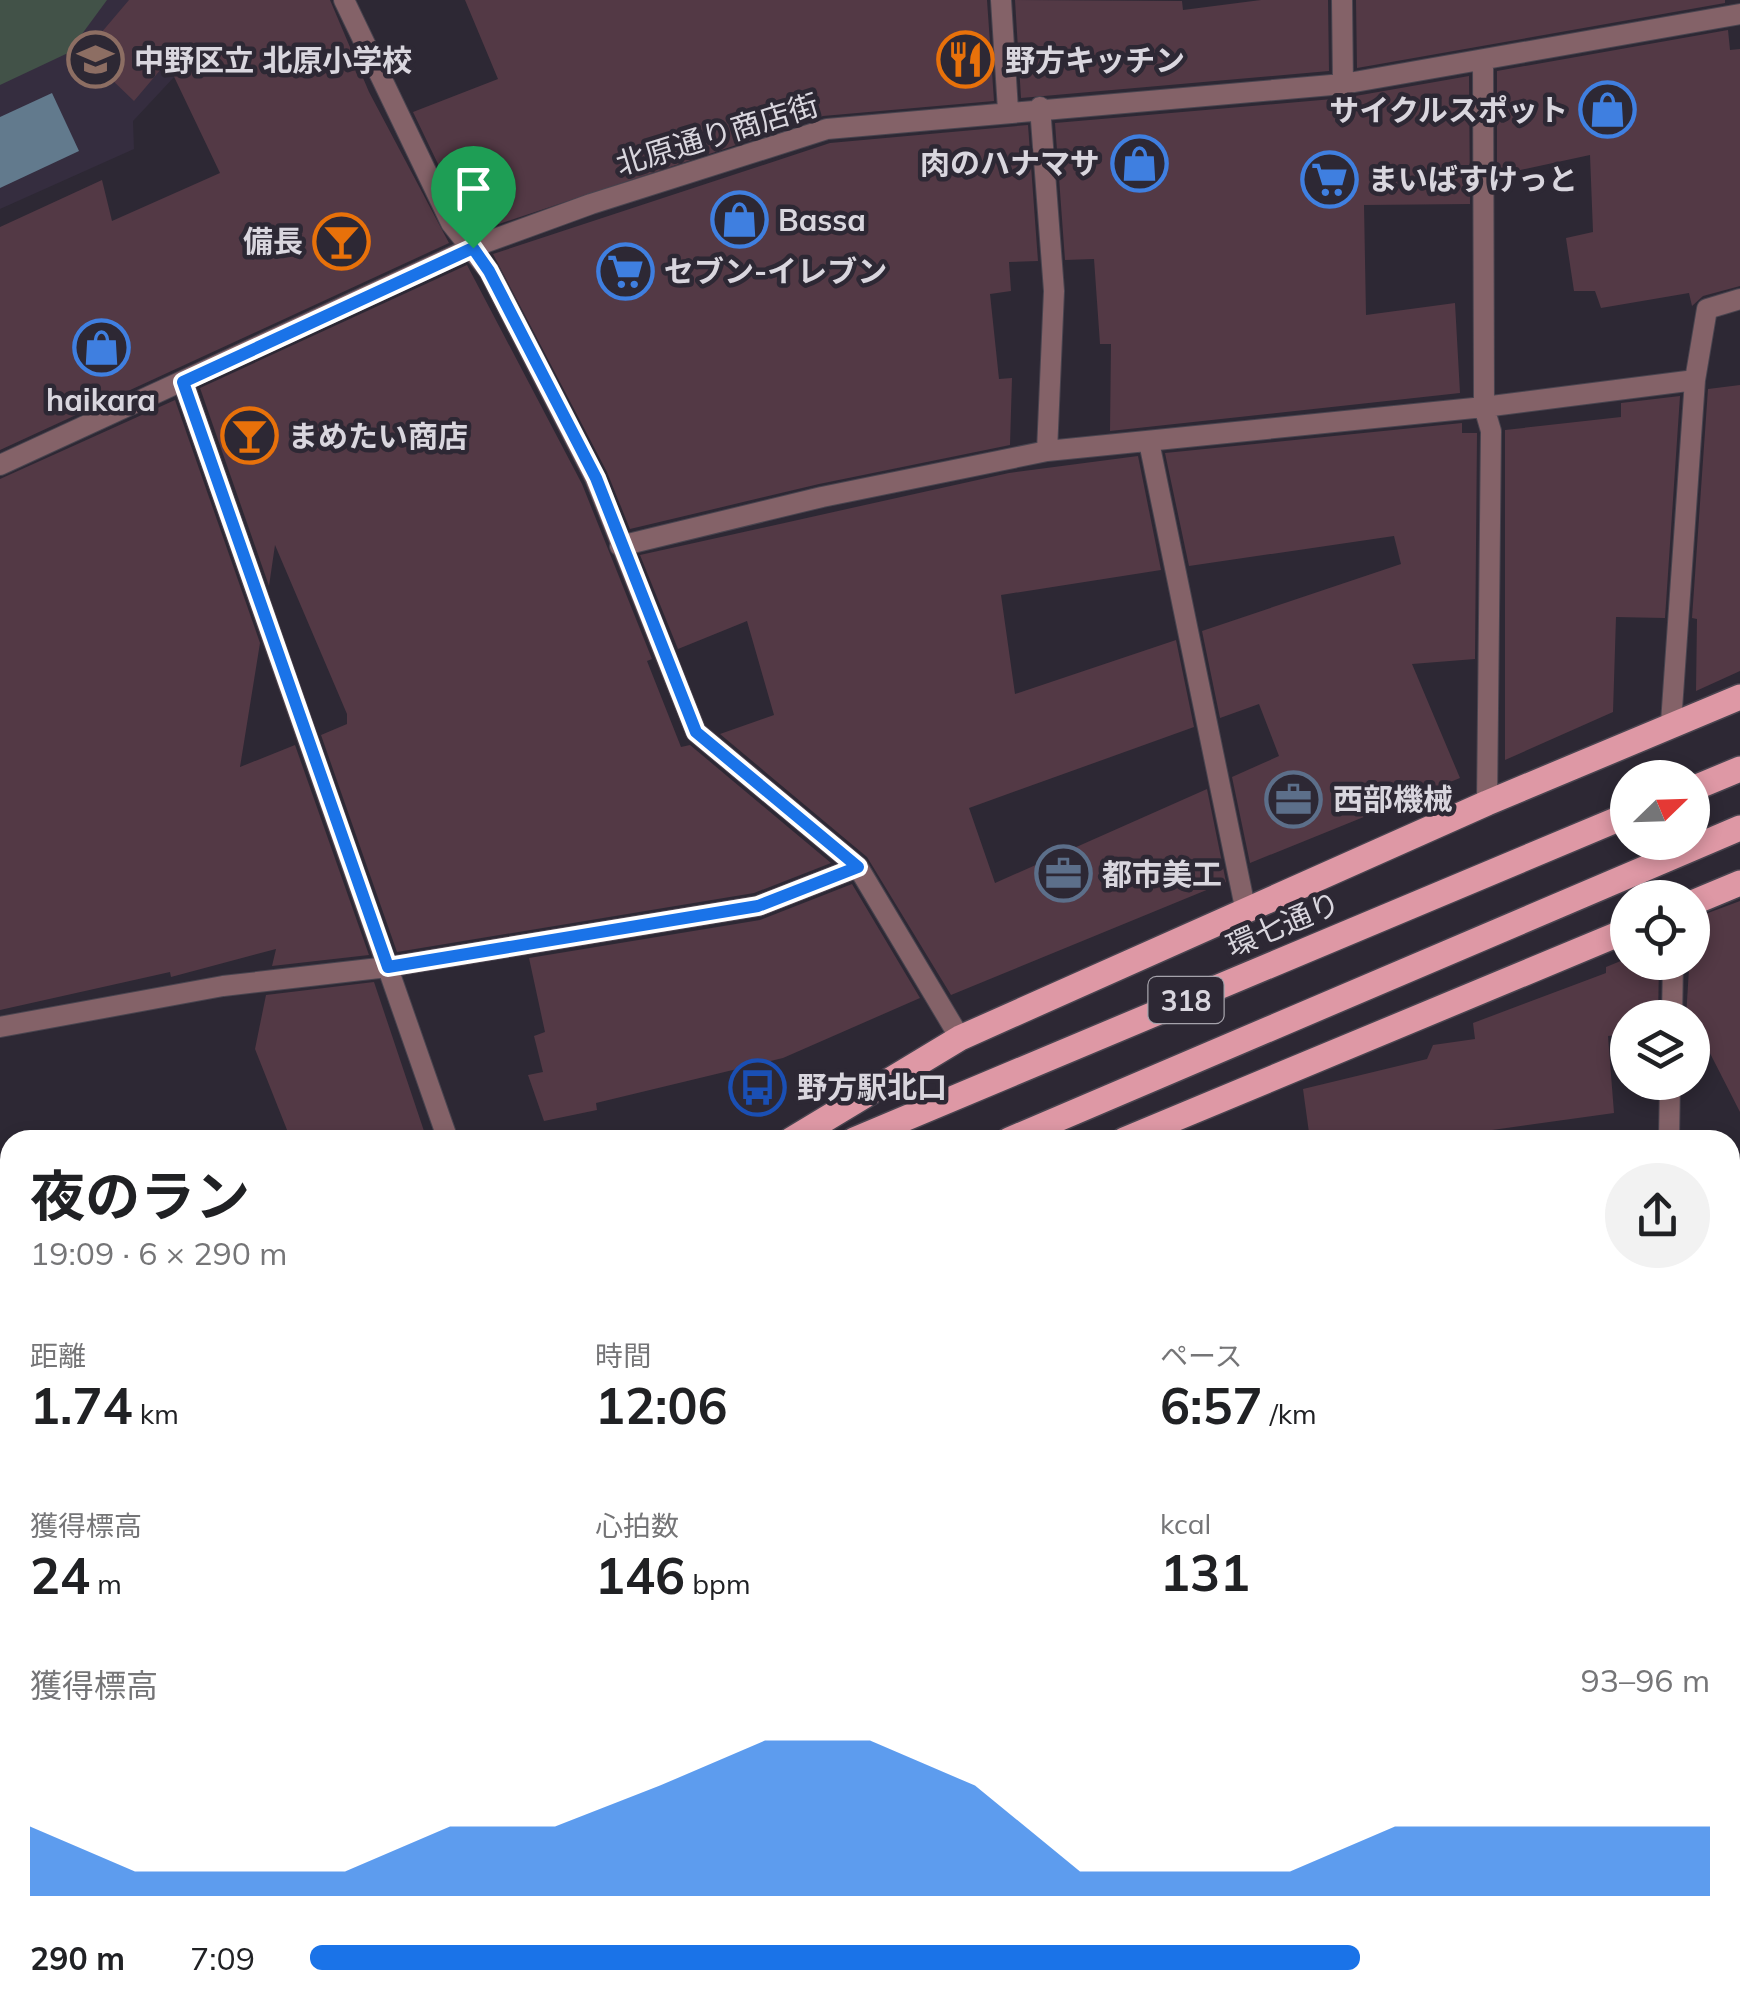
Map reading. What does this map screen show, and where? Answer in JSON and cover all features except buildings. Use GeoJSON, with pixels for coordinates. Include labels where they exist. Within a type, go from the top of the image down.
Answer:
{"type":"FeatureCollection","features":[{"type":"Feature","properties":{"kind":"main road"},"geometry":{"type":"LineString","coordinates":[[808,1130],[960,1038],[1487,803],[1740,696]]}},
{"type":"Feature","properties":{"kind":"main road"},"geometry":{"type":"LineString","coordinates":[[1710,781],[1740,769]]}},
{"type":"Feature","properties":{"kind":"main road","name":"環七通り"},"geometry":{"type":"LineString","coordinates":[[878,1130],[1610,823]]}},
{"type":"Feature","properties":{"kind":"main road","name":"318"},"geometry":{"type":"LineString","coordinates":[[1033,1130],[1547,907],[1740,828]]}},
{"type":"Feature","properties":{"kind":"main road"},"geometry":{"type":"LineString","coordinates":[[1710,895],[1740,883]]}},
{"type":"Feature","properties":{"kind":"main road"},"geometry":{"type":"LineString","coordinates":[[1148,1130],[1610,938]]}},
{"type":"Feature","properties":{"kind":"street"},"geometry":{"type":"LineString","coordinates":[[344,0],[451,223],[489,271],[596,478],[696,732],[858,867],[960,1038]]}},
{"type":"Feature","properties":{"kind":"street"},"geometry":{"type":"LineString","coordinates":[[1001,0],[1008,110]]}},
{"type":"Feature","properties":{"kind":"street"},"geometry":{"type":"LineString","coordinates":[[1342,0],[1343,84]]}},
{"type":"Feature","properties":{"kind":"street","name":"北原通り商店街"},"geometry":{"type":"LineString","coordinates":[[0,465],[473,248],[591,204],[827,129],[1040,107],[1343,84],[1740,14]]}},
{"type":"Feature","properties":{"kind":"street"},"geometry":{"type":"LineString","coordinates":[[1483,60],[1484,406],[1491,431],[1487,803]]}},
{"type":"Feature","properties":{"kind":"street"},"geometry":{"type":"LineString","coordinates":[[1040,107],[1054,291],[1047,451]]}},
{"type":"Feature","properties":{"kind":"street"},"geometry":{"type":"LineString","coordinates":[[1671,724],[1695,380],[1706,309],[1740,299]]}},
{"type":"Feature","properties":{"kind":"street"},"geometry":{"type":"LineString","coordinates":[[620,546],[1047,451],[1695,380]]}},
{"type":"Feature","properties":{"kind":"street"},"geometry":{"type":"LineString","coordinates":[[183,382],[445,1130]]}},
{"type":"Feature","properties":{"kind":"street"},"geometry":{"type":"LineString","coordinates":[[1149,442],[1246,912]]}},
{"type":"Feature","properties":{"kind":"street"},"geometry":{"type":"LineString","coordinates":[[0,1027],[223,986],[388,967],[758,906],[858,867]]}},
{"type":"Feature","properties":{"kind":"street"},"geometry":{"type":"LineString","coordinates":[[1669,1130],[1670,1100]]}},
{"type":"Feature","properties":{"kind":"shaded area","name":"中野区立 北原小学校"},"geometry":{"type":"Polygon","coordinates":[[[0,0],[246,0],[133,121],[134,149],[0,209],[0,0]]]}},
{"type":"Feature","properties":{"kind":"green space"},"geometry":{"type":"Polygon","coordinates":[[[0,0],[107,0],[68,53],[0,85],[0,0]]]}},
{"type":"Feature","properties":{"kind":"water"},"geometry":{"type":"Polygon","coordinates":[[[52,93],[79,151],[0,188],[0,117],[52,93]]]}},
{"type":"Feature","properties":{"kind":"place","name":"中野区立 北原小学校"},"geometry":{"type":"Point","coordinates":[95,60]}},
{"type":"Feature","properties":{"kind":"place","name":"野方キッチン"},"geometry":{"type":"Point","coordinates":[966,60]}},
{"type":"Feature","properties":{"kind":"place","name":"サイクルスポット"},"geometry":{"type":"Point","coordinates":[1607,110]}},
{"type":"Feature","properties":{"kind":"place","name":"肉のハナマサ"},"geometry":{"type":"Point","coordinates":[1139,163]}},
{"type":"Feature","properties":{"kind":"place","name":"まいばすけっと"},"geometry":{"type":"Point","coordinates":[1329,179]}},
{"type":"Feature","properties":{"kind":"place","name":"Bassa"},"geometry":{"type":"Point","coordinates":[739,220]}},
{"type":"Feature","properties":{"kind":"place","name":"備長"},"geometry":{"type":"Point","coordinates":[342,241]}},
{"type":"Feature","properties":{"kind":"place","name":"セブン-イレブン"},"geometry":{"type":"Point","coordinates":[625,271]}},
{"type":"Feature","properties":{"kind":"place","name":"haikara"},"geometry":{"type":"Point","coordinates":[101,348]}},
{"type":"Feature","properties":{"kind":"place","name":"まめたい商店"},"geometry":{"type":"Point","coordinates":[249,436]}},
{"type":"Feature","properties":{"kind":"place","name":"西部機械"},"geometry":{"type":"Point","coordinates":[1294,799]}},
{"type":"Feature","properties":{"kind":"place","name":"都市美工"},"geometry":{"type":"Point","coordinates":[1063,874]}},
{"type":"Feature","properties":{"kind":"place","name":"野方駅北口"},"geometry":{"type":"Point","coordinates":[758,1087]}},
{"type":"Feature","properties":{"kind":"route"},"geometry":{"type":"LineString","coordinates":[[473,248],[489,271],[596,478],[696,732],[858,867],[758,906],[388,967],[183,382],[473,248]]}}]}
